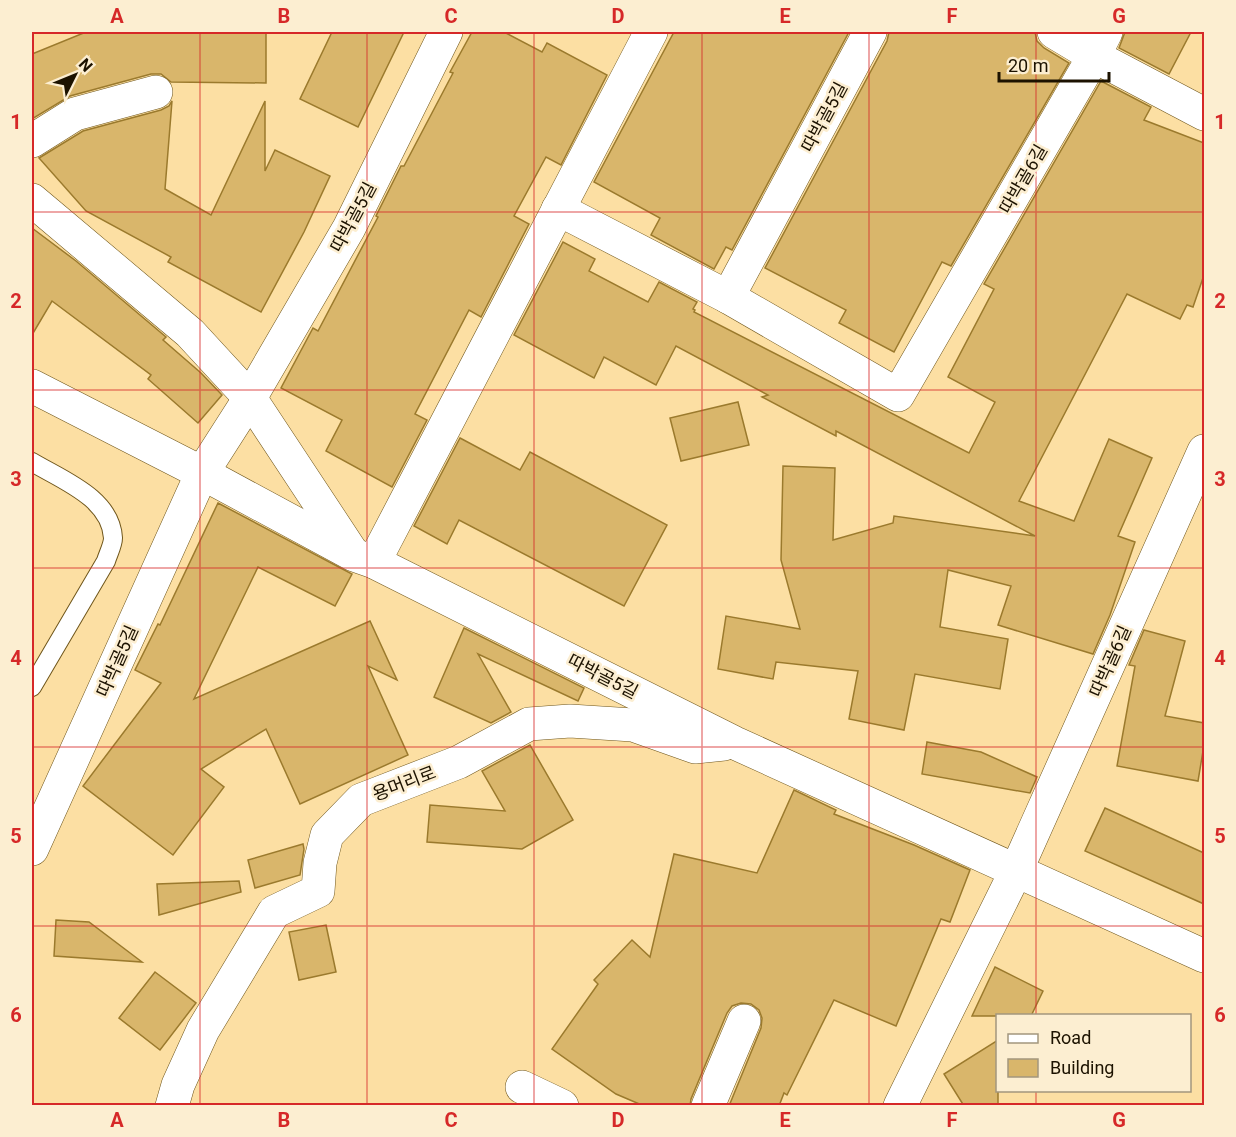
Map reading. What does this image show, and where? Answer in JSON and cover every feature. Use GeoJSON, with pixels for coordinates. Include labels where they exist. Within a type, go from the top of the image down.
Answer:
{"type":"FeatureCollection","features":[{"type":"Feature","properties":{"kind":"street","name":"따박골5길"},"geometry":{"type":"LineString","coordinates":[[32,849],[202,473],[250,398],[349,228],[446,32]]}},
{"type":"Feature","properties":{"kind":"street"},"geometry":{"type":"LineString","coordinates":[[32,200],[190,333],[250,398],[364,558],[558,209],[651,32]]}},
{"type":"Feature","properties":{"kind":"street","name":"따박골5길"},"geometry":{"type":"LineString","coordinates":[[728,297],[870,32]]}},
{"type":"Feature","properties":{"kind":"street"},"geometry":{"type":"LineString","coordinates":[[1054,32],[1100,44],[1204,114]]}},
{"type":"Feature","properties":{"kind":"street","name":"따박골6길"},"geometry":{"type":"LineString","coordinates":[[728,297],[898,395],[1100,44]]}},
{"type":"Feature","properties":{"kind":"street"},"geometry":{"type":"LineString","coordinates":[[32,141],[75,114],[156,92]]}},
{"type":"Feature","properties":{"kind":"street"},"geometry":{"type":"LineString","coordinates":[[558,209],[728,297]]}},
{"type":"Feature","properties":{"kind":"street","name":"따박골5길"},"geometry":{"type":"LineString","coordinates":[[32,386],[364,558],[735,743]]}},
{"type":"Feature","properties":{"kind":"street","name":"따박골6길"},"geometry":{"type":"LineString","coordinates":[[900,1106],[1016,871],[1204,451]]}},
{"type":"Feature","properties":{"kind":"street","name":"용머리로"},"geometry":{"type":"LineString","coordinates":[[172,1106],[178,1085],[203,1030],[247,955],[274,912],[318,891],[320,862],[327,835],[361,800],[459,762],[529,724],[570,721],[633,725],[695,747],[735,743]]}},
{"type":"Feature","properties":{"kind":"street"},"geometry":{"type":"LineString","coordinates":[[735,743],[1204,956]]}},
{"type":"Feature","properties":{"kind":"street"},"geometry":{"type":"LineString","coordinates":[[708,1106],[744,1021]]}},
{"type":"Feature","properties":{"kind":"street"},"geometry":{"type":"LineString","coordinates":[[522,1087],[562,1106]]}},
{"type":"Feature","properties":{"kind":"lane"},"geometry":{"type":"LineString","coordinates":[[32,462],[83,492],[107,513],[114,540],[106,561],[33,682]]}},
{"type":"Feature","properties":{"kind":"building"},"geometry":{"type":"Polygon","coordinates":[[[86,32],[266,32],[266,83],[171,82],[161,74],[151,74],[70,96],[32,119],[32,54],[86,32]]]}},
{"type":"Feature","properties":{"kind":"building"},"geometry":{"type":"Polygon","coordinates":[[[332,32],[404,32],[358,127],[300,99],[332,32]]]}},
{"type":"Feature","properties":{"kind":"building"},"geometry":{"type":"Polygon","coordinates":[[[472,32],[504,32],[542,52],[547,43],[607,75],[561,165],[546,157],[514,216],[529,224],[481,317],[469,310],[415,414],[427,420],[392,487],[326,451],[342,420],[281,388],[313,328],[318,331],[378,217],[376,216],[401,166],[404,166],[453,73],[450,72],[472,32]]]}},
{"type":"Feature","properties":{"kind":"building"},"geometry":{"type":"Polygon","coordinates":[[[674,32],[849,32],[732,250],[726,247],[714,269],[651,235],[660,218],[594,182],[674,32]]]}},
{"type":"Feature","properties":{"kind":"building"},"geometry":{"type":"Polygon","coordinates":[[[889,32],[1035,32],[1037,41],[1044,48],[1069,63],[951,266],[942,262],[894,352],[839,323],[846,310],[765,268],[887,41],[889,32]]]}},
{"type":"Feature","properties":{"kind":"building"},"geometry":{"type":"Polygon","coordinates":[[[1125,32],[1191,32],[1169,74],[1119,48],[1125,32]]]}},
{"type":"Feature","properties":{"kind":"building"},"geometry":{"type":"Polygon","coordinates":[[[1101,81],[1151,107],[1144,120],[1204,143],[1204,275],[1193,307],[1187,305],[1180,319],[1127,294],[1019,501],[1074,521],[1109,439],[1152,458],[1118,536],[1135,542],[1110,615],[1093,654],[998,625],[1011,586],[948,570],[940,627],[1008,639],[1000,689],[915,674],[904,730],[849,719],[858,671],[776,662],[773,679],[718,669],[726,616],[800,629],[781,560],[783,466],[835,468],[833,540],[893,523],[894,516],[1035,536],[836,431],[836,436],[762,397],[768,395],[676,346],[656,385],[604,357],[594,378],[514,335],[563,242],[595,259],[589,271],[648,302],[659,282],[697,302],[693,309],[694,312],[969,453],[995,402],[948,377],[994,289],[984,284],[1101,81]]]}},
{"type":"Feature","properties":{"kind":"building"},"geometry":{"type":"Polygon","coordinates":[[[172,101],[165,189],[211,215],[265,101],[265,171],[275,150],[330,176],[304,232],[261,312],[168,262],[171,257],[86,211],[39,158],[83,131],[161,110],[169,106],[172,101]]]}},
{"type":"Feature","properties":{"kind":"building"},"geometry":{"type":"Polygon","coordinates":[[[32,228],[76,261],[166,337],[163,340],[222,395],[198,423],[148,379],[151,375],[52,301],[32,335],[32,228]]]}},
{"type":"Feature","properties":{"kind":"building"},"geometry":{"type":"Polygon","coordinates":[[[738,402],[749,445],[681,461],[670,418],[738,402]]]}},
{"type":"Feature","properties":{"kind":"building"},"geometry":{"type":"Polygon","coordinates":[[[460,438],[520,470],[530,452],[667,525],[624,606],[459,520],[447,544],[414,526],[460,438]]]}},
{"type":"Feature","properties":{"kind":"building"},"geometry":{"type":"Polygon","coordinates":[[[218,503],[352,574],[335,606],[258,567],[194,699],[370,621],[397,680],[368,666],[408,755],[300,804],[266,729],[201,769],[224,787],[173,855],[83,786],[161,683],[135,670],[158,624],[160,625],[218,503]]]}},
{"type":"Feature","properties":{"kind":"building"},"geometry":{"type":"Polygon","coordinates":[[[464,628],[584,688],[578,701],[478,654],[511,712],[491,723],[434,697],[464,628]]]}},
{"type":"Feature","properties":{"kind":"building"},"geometry":{"type":"Polygon","coordinates":[[[1144,630],[1185,641],[1165,716],[1204,723],[1204,745],[1198,781],[1117,766],[1135,666],[1129,665],[1144,630]]]}},
{"type":"Feature","properties":{"kind":"building"},"geometry":{"type":"Polygon","coordinates":[[[927,742],[981,752],[1037,777],[1030,793],[922,774],[927,742]]]}},
{"type":"Feature","properties":{"kind":"building"},"geometry":{"type":"Polygon","coordinates":[[[530,745],[573,820],[522,849],[427,842],[430,805],[505,811],[482,771],[530,745]]]}},
{"type":"Feature","properties":{"kind":"building"},"geometry":{"type":"Polygon","coordinates":[[[794,790],[836,810],[834,814],[970,870],[950,922],[941,919],[896,1026],[834,1000],[787,1095],[784,1093],[779,1106],[729,1106],[761,1028],[762,1018],[759,1010],[751,1004],[741,1003],[732,1006],[727,1013],[690,1106],[644,1106],[616,1094],[552,1049],[598,984],[594,980],[632,940],[650,957],[674,854],[757,873],[794,790]]]}},
{"type":"Feature","properties":{"kind":"building"},"geometry":{"type":"Polygon","coordinates":[[[1105,808],[1204,853],[1204,904],[1085,851],[1105,808]]]}},
{"type":"Feature","properties":{"kind":"building"},"geometry":{"type":"Polygon","coordinates":[[[303,844],[300,875],[255,888],[248,860],[303,844]]]}},
{"type":"Feature","properties":{"kind":"building"},"geometry":{"type":"Polygon","coordinates":[[[239,881],[241,892],[159,915],[157,884],[239,881]]]}},
{"type":"Feature","properties":{"kind":"building"},"geometry":{"type":"Polygon","coordinates":[[[56,920],[89,922],[142,962],[54,956],[56,920]]]}},
{"type":"Feature","properties":{"kind":"building"},"geometry":{"type":"Polygon","coordinates":[[[326,925],[336,972],[299,980],[289,932],[326,925]]]}},
{"type":"Feature","properties":{"kind":"building"},"geometry":{"type":"Polygon","coordinates":[[[995,967],[1043,991],[1032,1014],[972,1016],[995,967]]]}},
{"type":"Feature","properties":{"kind":"building"},"geometry":{"type":"Polygon","coordinates":[[[155,972],[196,1003],[160,1050],[119,1018],[155,972]]]}},
{"type":"Feature","properties":{"kind":"building"},"geometry":{"type":"Polygon","coordinates":[[[996,1041],[998,1106],[964,1106],[944,1074],[996,1041]]]}}]}
